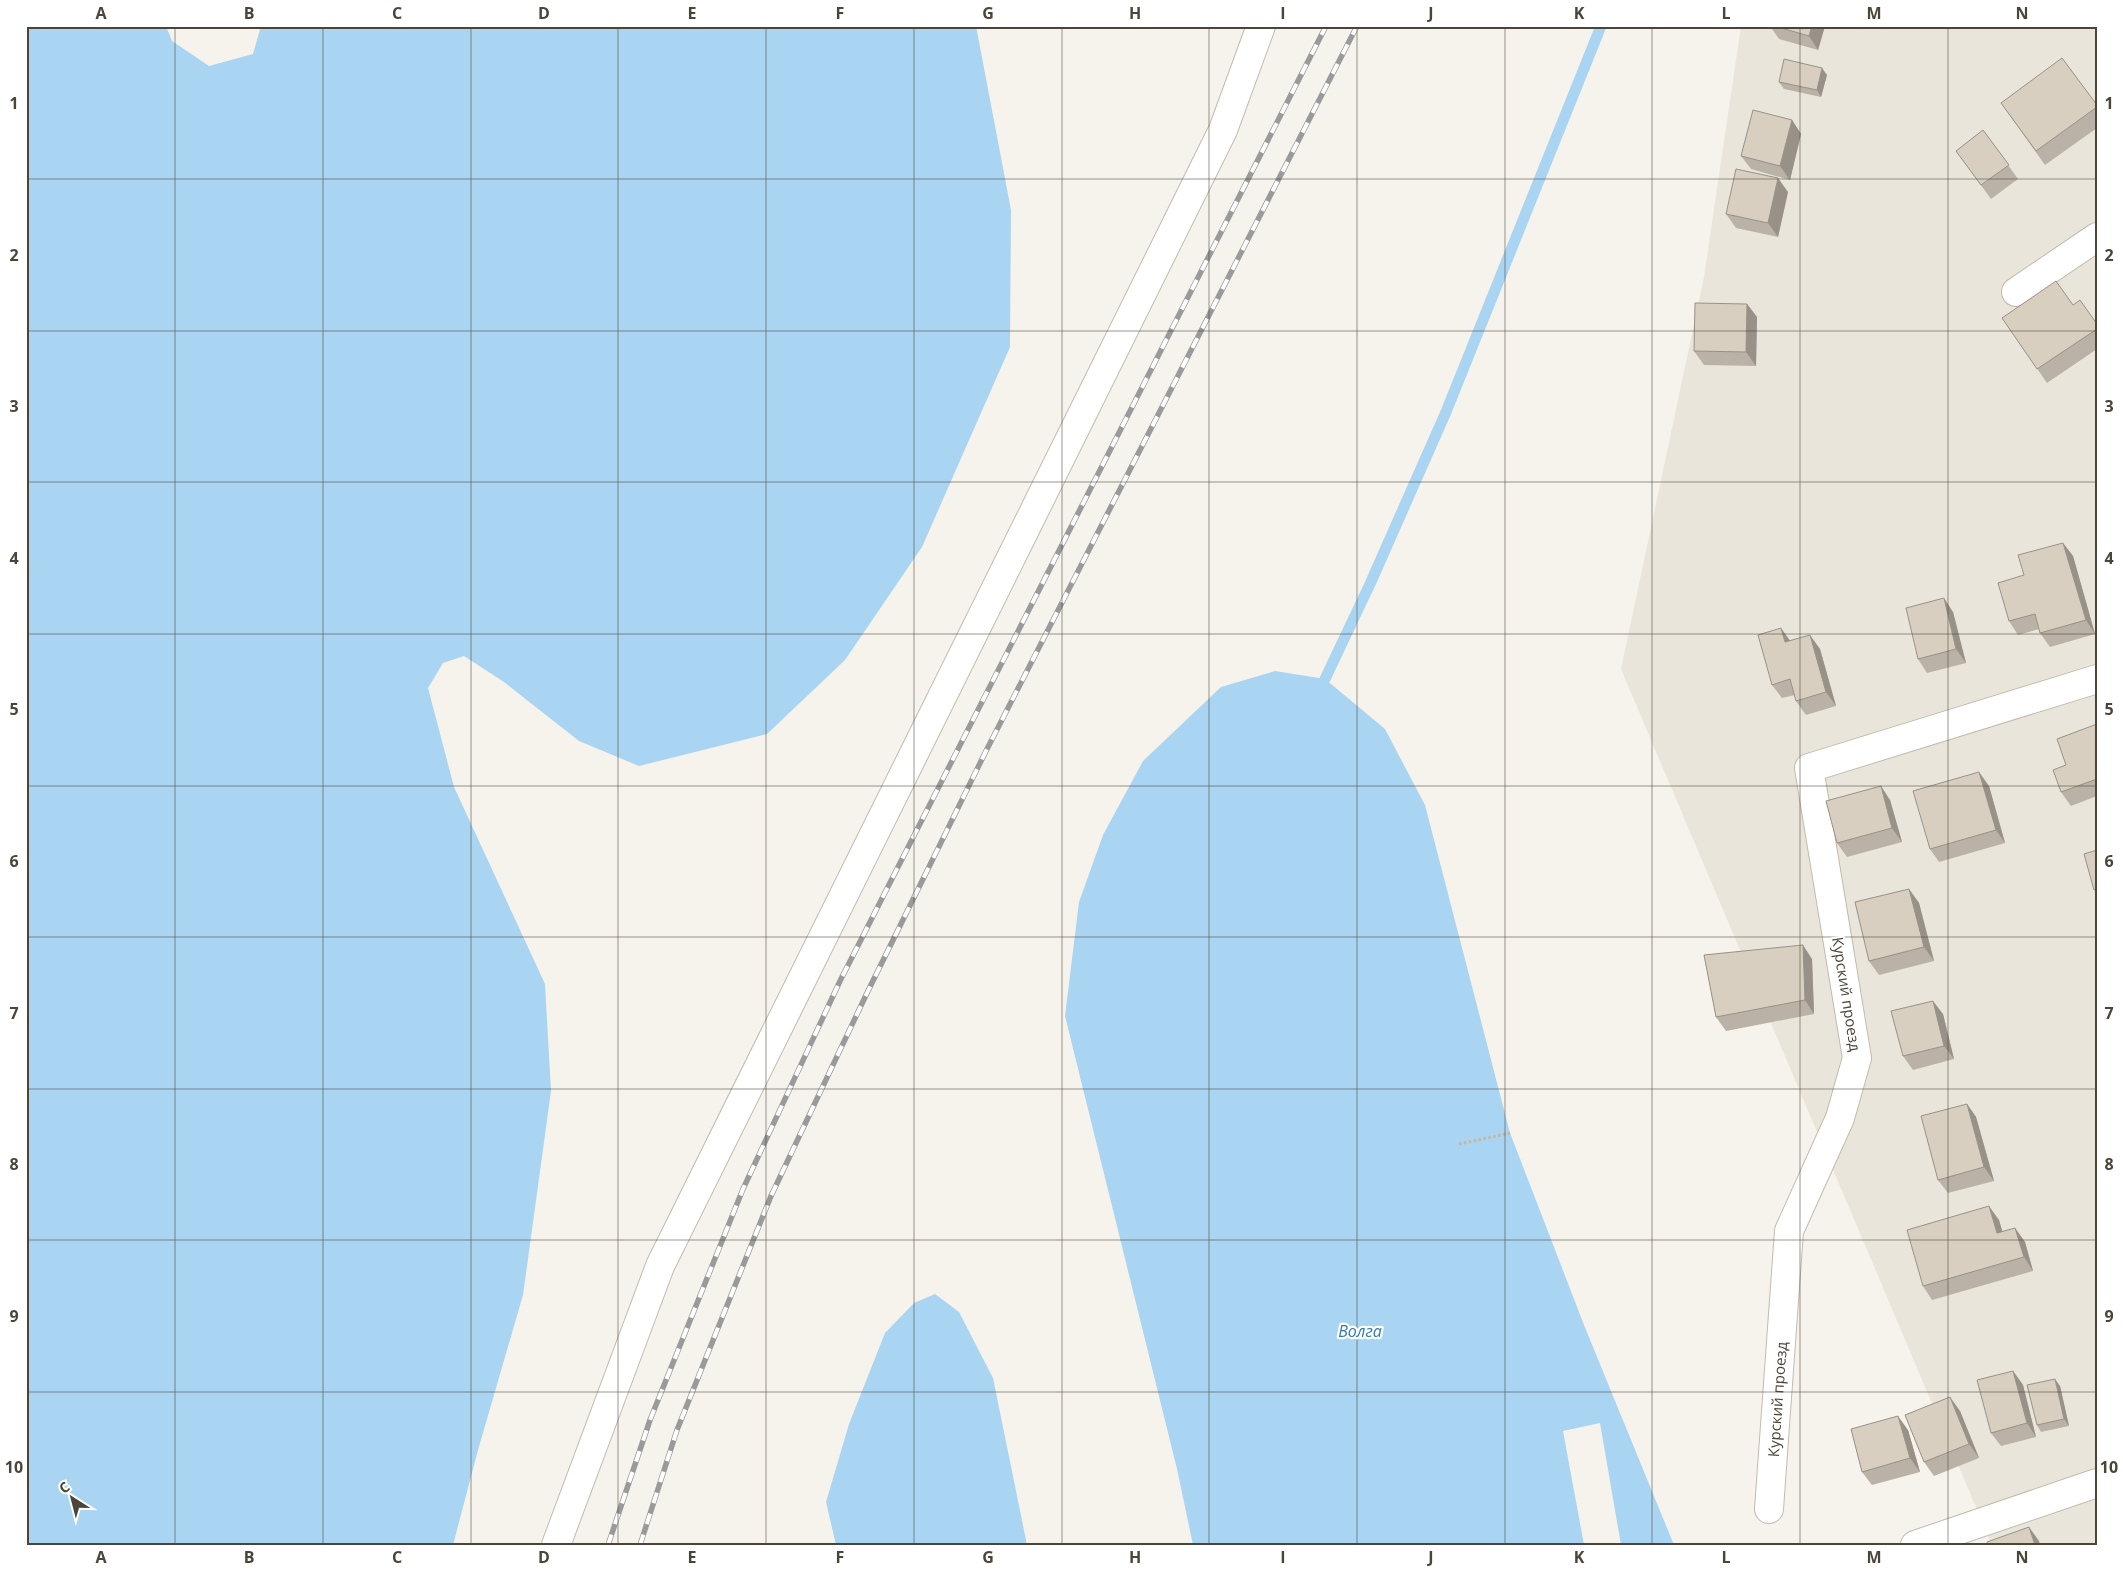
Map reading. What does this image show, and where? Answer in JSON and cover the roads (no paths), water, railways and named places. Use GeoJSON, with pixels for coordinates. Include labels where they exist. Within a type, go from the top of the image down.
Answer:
{"type":"FeatureCollection","features":[{"type":"Feature","properties":{"kind":"street"},"geometry":{"type":"LineString","coordinates":[[556,1545],[660,1266],[1223,130],[1261,26]]}},
{"type":"Feature","properties":{"kind":"street"},"geometry":{"type":"LineString","coordinates":[[2016,292],[2097,238]]}},
{"type":"Feature","properties":{"kind":"street","name":"Курский проезд"},"geometry":{"type":"LineString","coordinates":[[1769,1509],[1789,1231],[1840,1118],[1857,1058],[1809,768],[2097,679]]}},
{"type":"Feature","properties":{"kind":"street"},"geometry":{"type":"LineString","coordinates":[[1915,1545],[2097,1483]]}},
{"type":"Feature","properties":{"kind":"water"},"geometry":{"type":"Polygon","coordinates":[[[26,26],[166,26],[172,41],[209,66],[253,54],[261,26],[976,26],[1011,210],[1010,347],[922,547],[845,660],[767,734],[639,766],[579,741],[504,682],[464,656],[443,663],[428,688],[454,787],[545,984],[551,1091],[523,1295],[478,1450],[453,1545],[26,1545],[26,26]]]}},
{"type":"Feature","properties":{"kind":"water","name":"Волга"},"geometry":{"type":"Polygon","coordinates":[[[1275,671],[1325,679],[1385,729],[1425,805],[1510,1133],[1584,1325],[1674,1545],[1193,1545],[1177,1469],[1065,1016],[1079,902],[1103,835],[1143,761],[1221,687],[1275,671]]]}},
{"type":"Feature","properties":{"kind":"water"},"geometry":{"type":"Polygon","coordinates":[[[935,1294],[959,1312],[993,1378],[1027,1545],[836,1545],[826,1502],[849,1424],[885,1333],[914,1303],[935,1294]]]}},
{"type":"Feature","properties":{"kind":"waterway"},"geometry":{"type":"LineString","coordinates":[[1325,679],[1370,584],[1446,412],[1601,26]]}},
{"type":"Feature","properties":{"kind":"railway"},"geometry":{"type":"LineString","coordinates":[[608,1545],[650,1420],[743,1189],[840,981],[1326,26]]}},
{"type":"Feature","properties":{"kind":"railway"},"geometry":{"type":"LineString","coordinates":[[640,1545],[677,1430],[771,1196],[867,993],[985,753],[1357,26]]}}]}
